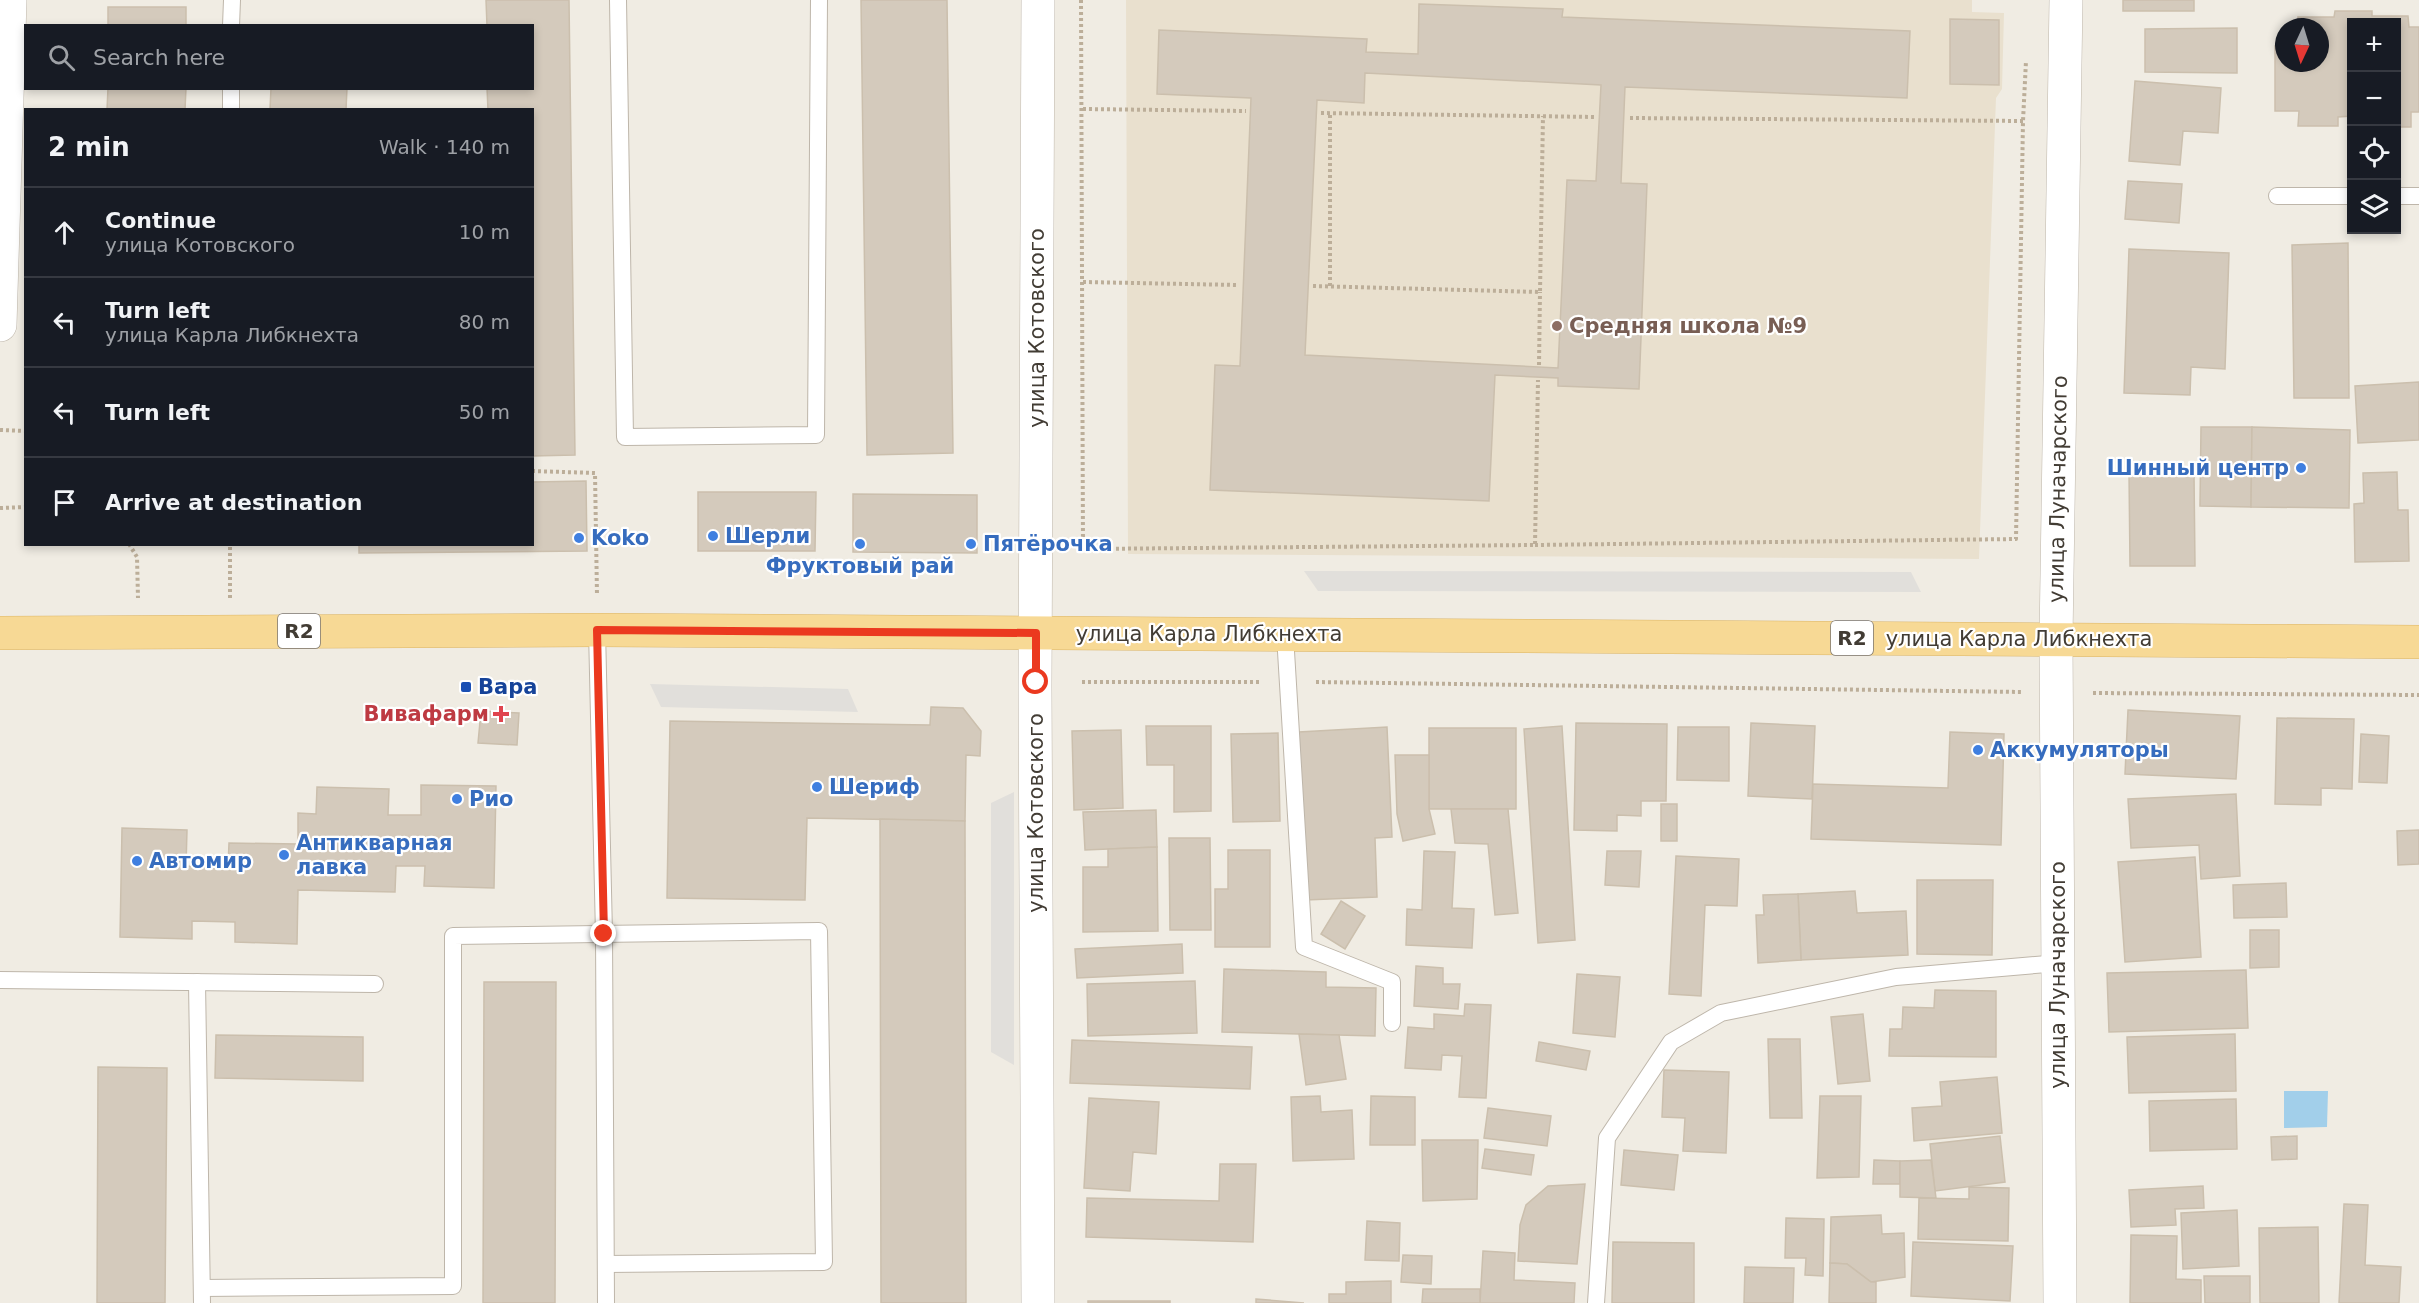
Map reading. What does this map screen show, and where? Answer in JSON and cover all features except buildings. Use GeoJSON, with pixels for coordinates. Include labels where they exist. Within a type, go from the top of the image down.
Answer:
{"type":"FeatureCollection","features":[{"type":"Feature","properties":{"kind":"main road","name":"улица Карла Либкнехта"},"geometry":{"type":"LineString","coordinates":[[0,633],[597,630],[2419,642]]}},
{"type":"Feature","properties":{"kind":"street"},"geometry":{"type":"LineString","coordinates":[[0,325],[10,0]]}},
{"type":"Feature","properties":{"kind":"street","name":"улица Котовского"},"geometry":{"type":"LineString","coordinates":[[1038,0],[1036,633],[1038,1303]]}},
{"type":"Feature","properties":{"kind":"street","name":"улица Луначарского"},"geometry":{"type":"LineString","coordinates":[[2060,1303],[2056,639],[2066,0]]}},
{"type":"Feature","properties":{"kind":"lane"},"geometry":{"type":"LineString","coordinates":[[231,24],[232,0]]}},
{"type":"Feature","properties":{"kind":"lane"},"geometry":{"type":"LineString","coordinates":[[618,0],[625,437],[816,435],[819,0]]}},
{"type":"Feature","properties":{"kind":"lane"},"geometry":{"type":"LineString","coordinates":[[231,90],[231,108]]}},
{"type":"Feature","properties":{"kind":"lane"},"geometry":{"type":"LineString","coordinates":[[2277,196],[2347,196]]}},
{"type":"Feature","properties":{"kind":"lane"},"geometry":{"type":"LineString","coordinates":[[2401,196],[2419,196]]}},
{"type":"Feature","properties":{"kind":"lane"},"geometry":{"type":"LineString","coordinates":[[597,630],[604,934],[606,1303]]}},
{"type":"Feature","properties":{"kind":"lane"},"geometry":{"type":"LineString","coordinates":[[1285,635],[1304,946],[1392,982],[1392,1023]]}},
{"type":"Feature","properties":{"kind":"lane"},"geometry":{"type":"LineString","coordinates":[[197,982],[202,1296],[453,1286],[453,936],[819,931],[825,1262],[606,1264]]}},
{"type":"Feature","properties":{"kind":"lane"},"geometry":{"type":"LineString","coordinates":[[1596,1303],[1607,1138],[1671,1042],[1721,1013],[1896,977],[2059,963]]}},
{"type":"Feature","properties":{"kind":"lane"},"geometry":{"type":"LineString","coordinates":[[0,980],[375,984]]}},
{"type":"Feature","properties":{"kind":"path"},"geometry":{"type":"LineString","coordinates":[[1081,0],[1083,549],[2016,539],[2023,121],[1630,118]]}},
{"type":"Feature","properties":{"kind":"path"},"geometry":{"type":"LineString","coordinates":[[1083,109],[1246,111]]}},
{"type":"Feature","properties":{"kind":"path"},"geometry":{"type":"LineString","coordinates":[[1321,113],[1595,117]]}},
{"type":"Feature","properties":{"kind":"path"},"geometry":{"type":"LineString","coordinates":[[1330,113],[1330,286]]}},
{"type":"Feature","properties":{"kind":"path"},"geometry":{"type":"LineString","coordinates":[[1539,365],[1543,116]]}},
{"type":"Feature","properties":{"kind":"path"},"geometry":{"type":"LineString","coordinates":[[1083,282],[1238,285]]}},
{"type":"Feature","properties":{"kind":"path"},"geometry":{"type":"LineString","coordinates":[[1313,286],[1540,292]]}},
{"type":"Feature","properties":{"kind":"path"},"geometry":{"type":"LineString","coordinates":[[1535,545],[1538,380]]}},
{"type":"Feature","properties":{"kind":"path"},"geometry":{"type":"LineString","coordinates":[[0,430],[24,431]]}},
{"type":"Feature","properties":{"kind":"path"},"geometry":{"type":"LineString","coordinates":[[534,471],[595,473],[597,630]]}},
{"type":"Feature","properties":{"kind":"path"},"geometry":{"type":"LineString","coordinates":[[0,507],[24,507]]}},
{"type":"Feature","properties":{"kind":"path"},"geometry":{"type":"LineString","coordinates":[[130,546],[137,558],[139,632]]}},
{"type":"Feature","properties":{"kind":"path"},"geometry":{"type":"LineString","coordinates":[[230,546],[230,632]]}},
{"type":"Feature","properties":{"kind":"path"},"geometry":{"type":"LineString","coordinates":[[1082,682],[1287,682],[2056,693],[2419,694]]}},
{"type":"Feature","properties":{"kind":"shaded area","name":"Средняя школа №9"},"geometry":{"type":"Polygon","coordinates":[[[1126,0],[1972,0],[1972,12],[2004,13],[2002,89],[1996,98],[1979,559],[1128,554],[1126,0]]]}},
{"type":"Feature","properties":{"kind":"shaded area"},"geometry":{"type":"Polygon","coordinates":[[[1304,571],[1911,572],[1921,592],[1318,591],[1304,571]]]}},
{"type":"Feature","properties":{"kind":"shaded area"},"geometry":{"type":"Polygon","coordinates":[[[650,684],[848,689],[858,712],[661,707],[650,684]]]}},
{"type":"Feature","properties":{"kind":"shaded area"},"geometry":{"type":"Polygon","coordinates":[[[1014,792],[1014,1065],[991,1052],[991,803],[1014,792]]]}},
{"type":"Feature","properties":{"kind":"water"},"geometry":{"type":"Polygon","coordinates":[[[2284,1091],[2328,1091],[2327,1127],[2284,1128],[2284,1091]]]}},
{"type":"Feature","properties":{"kind":"place","name":"Средняя школа №9"},"geometry":{"type":"Point","coordinates":[1557,326]}},
{"type":"Feature","properties":{"kind":"place","name":"Шинный центр"},"geometry":{"type":"Point","coordinates":[2301,468]}},
{"type":"Feature","properties":{"kind":"place","name":"Шерли"},"geometry":{"type":"Point","coordinates":[713,536]}},
{"type":"Feature","properties":{"kind":"place","name":"Koko"},"geometry":{"type":"Point","coordinates":[579,538]}},
{"type":"Feature","properties":{"kind":"place","name":"Фруктовый рай"},"geometry":{"type":"Point","coordinates":[860,544]}},
{"type":"Feature","properties":{"kind":"place","name":"Пятёрочка"},"geometry":{"type":"Point","coordinates":[971,544]}},
{"type":"Feature","properties":{"kind":"place","name":"Вара"},"geometry":{"type":"Point","coordinates":[466,687]}},
{"type":"Feature","properties":{"kind":"place","name":"Вивафарм"},"geometry":{"type":"Point","coordinates":[501,714]}},
{"type":"Feature","properties":{"kind":"place","name":"Аккумуляторы"},"geometry":{"type":"Point","coordinates":[1978,750]}},
{"type":"Feature","properties":{"kind":"place","name":"Шериф"},"geometry":{"type":"Point","coordinates":[817,787]}},
{"type":"Feature","properties":{"kind":"place","name":"Рио"},"geometry":{"type":"Point","coordinates":[457,799]}},
{"type":"Feature","properties":{"kind":"place","name":"Антикварная лавка"},"geometry":{"type":"Point","coordinates":[284,855]}},
{"type":"Feature","properties":{"kind":"place","name":"Автомир"},"geometry":{"type":"Point","coordinates":[137,861]}},
{"type":"Feature","properties":{"kind":"route"},"geometry":{"type":"LineString","coordinates":[[604,934],[597,630],[1036,633],[1036,682]]}}]}
